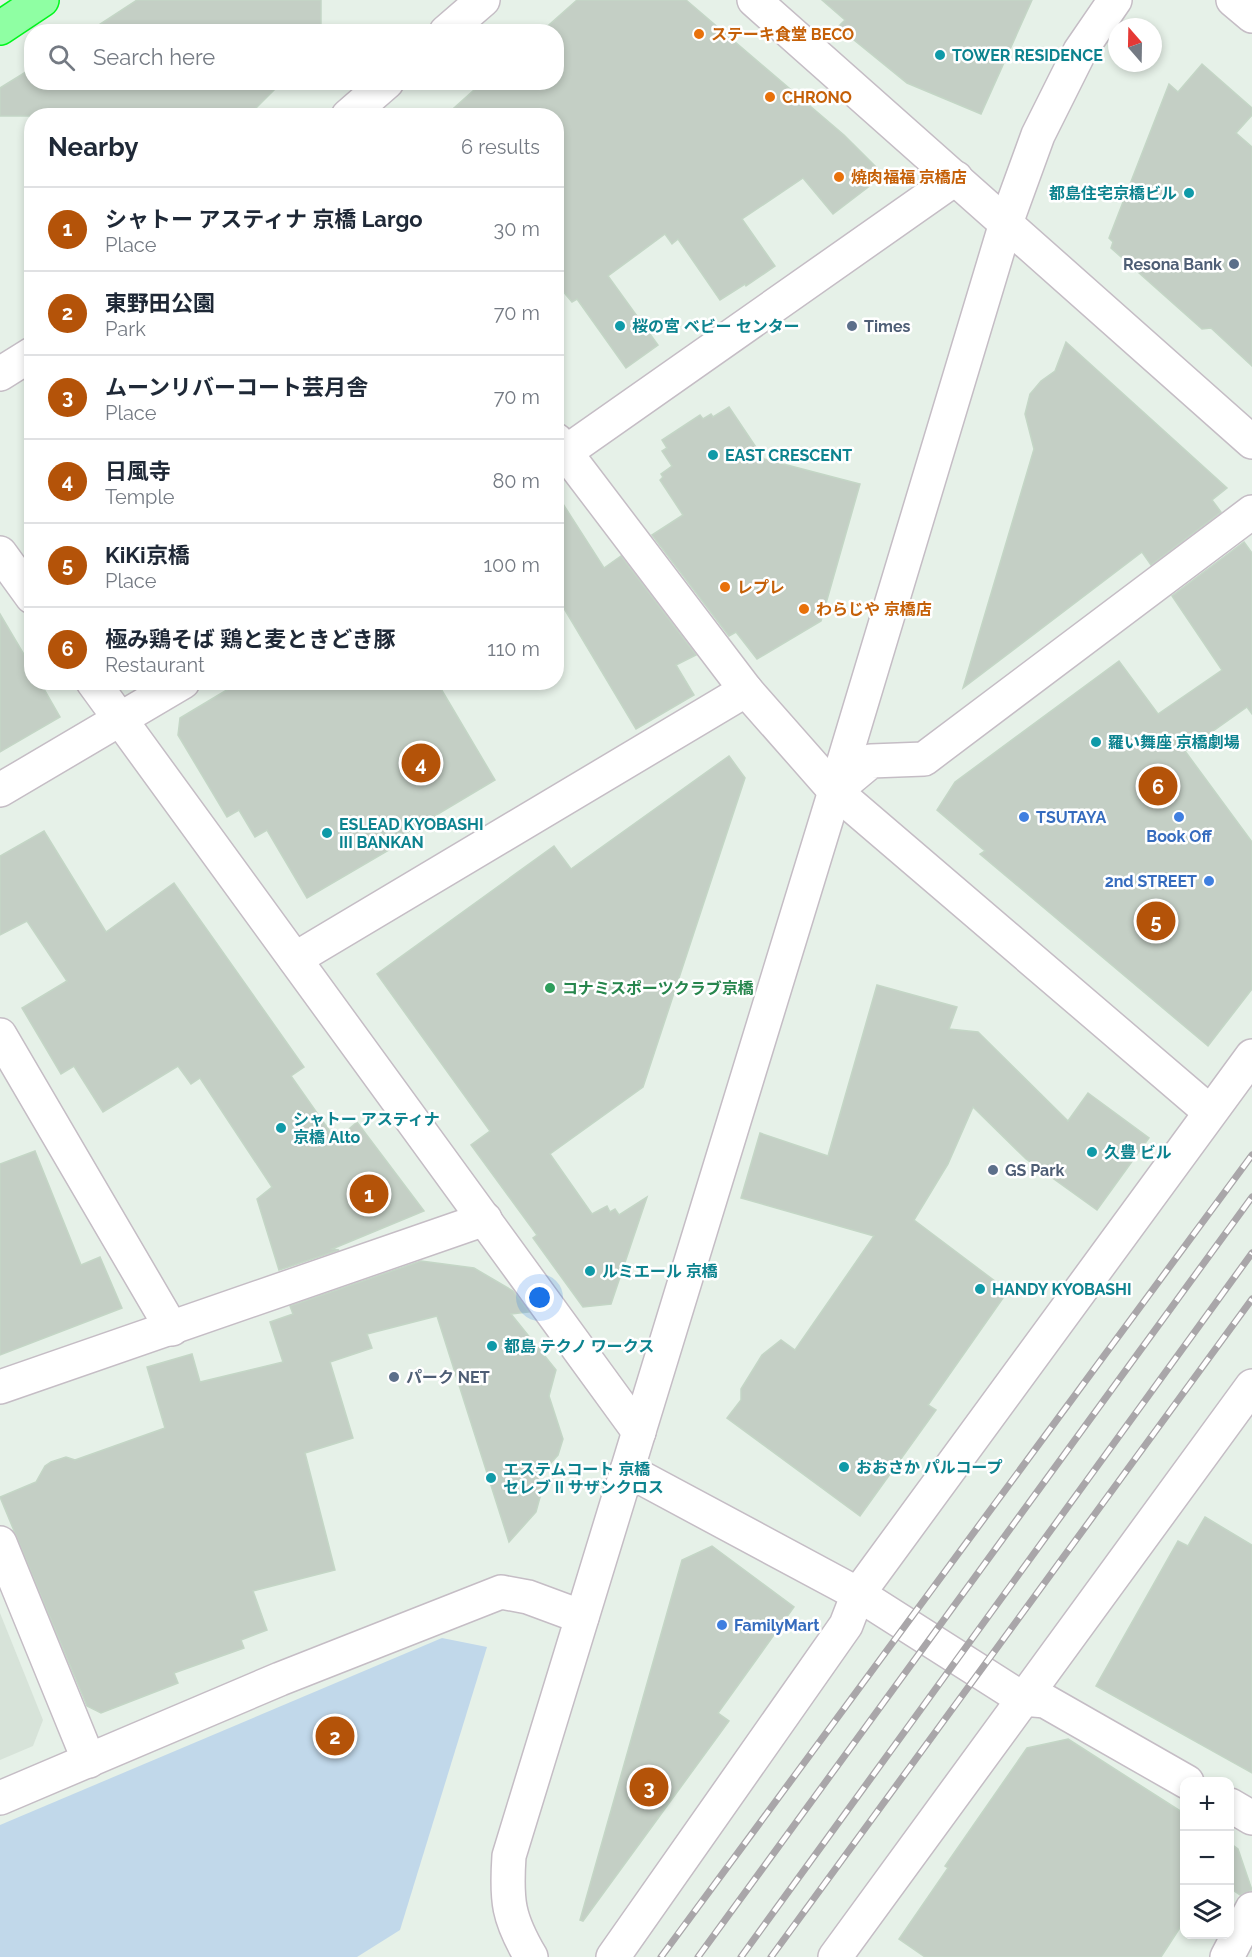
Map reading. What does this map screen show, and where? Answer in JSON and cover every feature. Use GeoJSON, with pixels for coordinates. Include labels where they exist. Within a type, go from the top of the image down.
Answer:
{"type":"FeatureCollection","features":[{"type":"Feature","properties":{"kind":"highway"},"geometry":{"type":"LineString","coordinates":[[0,28],[42,0]]}},
{"type":"Feature","properties":{"kind":"street"},"geometry":{"type":"LineString","coordinates":[[455,24],[483,0]]}},
{"type":"Feature","properties":{"kind":"street"},"geometry":{"type":"LineString","coordinates":[[754,0],[1252,442]]}},
{"type":"Feature","properties":{"kind":"street"},"geometry":{"type":"LineString","coordinates":[[531,1957],[510,1916],[507,1897],[509,1856],[1006,223],[1038,135],[1080,51],[1115,0]]}},
{"type":"Feature","properties":{"kind":"street"},"geometry":{"type":"LineString","coordinates":[[1233,0],[1252,16]]}},
{"type":"Feature","properties":{"kind":"street"},"geometry":{"type":"LineString","coordinates":[[357,108],[378,90]]}},
{"type":"Feature","properties":{"kind":"street"},"geometry":{"type":"LineString","coordinates":[[564,448],[956,178]]}},
{"type":"Feature","properties":{"kind":"street"},"geometry":{"type":"LineString","coordinates":[[0,374],[24,359]]}},
{"type":"Feature","properties":{"kind":"street"},"geometry":{"type":"LineString","coordinates":[[564,456],[746,690],[835,791],[1210,1112]]}},
{"type":"Feature","properties":{"kind":"street"},"geometry":{"type":"LineString","coordinates":[[835,791],[871,761],[924,759],[1252,512]]}},
{"type":"Feature","properties":{"kind":"street"},"geometry":{"type":"LineString","coordinates":[[0,553],[24,586]]}},
{"type":"Feature","properties":{"kind":"street"},"geometry":{"type":"LineString","coordinates":[[99,690],[639,1431]]}},
{"type":"Feature","properties":{"kind":"street"},"geometry":{"type":"LineString","coordinates":[[0,790],[170,690]]}},
{"type":"Feature","properties":{"kind":"street"},"geometry":{"type":"LineString","coordinates":[[295,959],[746,690]]}},
{"type":"Feature","properties":{"kind":"street"},"geometry":{"type":"LineString","coordinates":[[0,1035],[172,1329]]}},
{"type":"Feature","properties":{"kind":"street"},"geometry":{"type":"LineString","coordinates":[[613,1957],[846,1625],[858,1594],[1252,1056]]}},
{"type":"Feature","properties":{"kind":"street"},"geometry":{"type":"LineString","coordinates":[[0,1387],[485,1219]]}},
{"type":"Feature","properties":{"kind":"street"},"geometry":{"type":"LineString","coordinates":[[835,1957],[1252,1386]]}},
{"type":"Feature","properties":{"kind":"street"},"geometry":{"type":"LineString","coordinates":[[627,1470],[858,1594],[1023,1699],[1045,1701],[1180,1778]]}},
{"type":"Feature","properties":{"kind":"street"},"geometry":{"type":"LineString","coordinates":[[0,1544],[88,1761]]}},
{"type":"Feature","properties":{"kind":"street"},"geometry":{"type":"LineString","coordinates":[[0,1798],[280,1679],[501,1592],[528,1597],[582,1617]]}},
{"type":"Feature","properties":{"kind":"street"},"geometry":{"type":"LineString","coordinates":[[1234,1807],[1252,1818]]}},
{"type":"Feature","properties":{"kind":"street"},"geometry":{"type":"LineString","coordinates":[[1227,1957],[1252,1909]]}},
{"type":"Feature","properties":{"kind":"shaded area"},"geometry":{"type":"Polygon","coordinates":[[[0,1613],[43,1720],[33,1746],[0,1760],[0,1613]]]}},
{"type":"Feature","properties":{"kind":"shaded area"},"geometry":{"type":"Polygon","coordinates":[[[442,1638],[487,1647],[400,1930],[357,1957],[0,1957],[0,1825],[442,1638]]]}},
{"type":"Feature","properties":{"kind":"building"},"geometry":{"type":"Polygon","coordinates":[[[137,0],[321,0],[321,24],[100,24],[137,0]]]}},
{"type":"Feature","properties":{"kind":"building"},"geometry":{"type":"Polygon","coordinates":[[[577,0],[686,0],[844,135],[884,175],[833,214],[803,178],[742,219],[775,266],[720,300],[678,239],[672,244],[665,234],[608,276],[658,345],[626,368],[577,299],[572,302],[564,292],[564,108],[454,108],[474,90],[564,90],[564,24],[550,24],[577,0]]]}},
{"type":"Feature","properties":{"kind":"building","name":"TOWER RESIDENCE"},"geometry":{"type":"Polygon","coordinates":[[[822,0],[1032,0],[981,114],[907,83],[838,27],[845,20],[822,0]]]}},
{"type":"Feature","properties":{"kind":"building","name":"都島住宅京橋ビル"},"geometry":{"type":"Polygon","coordinates":[[[1202,64],[1252,108],[1252,115],[1236,133],[1252,147],[1252,366],[1211,328],[1202,329],[1111,248],[1113,242],[1109,238],[1169,84],[1178,92],[1202,64]]]}},
{"type":"Feature","properties":{"kind":"building"},"geometry":{"type":"Polygon","coordinates":[[[24,73],[24,90],[274,90],[256,108],[24,108],[24,116],[0,116],[0,88],[24,73]]]}},
{"type":"Feature","properties":{"kind":"building"},"geometry":{"type":"Polygon","coordinates":[[[1066,342],[1227,488],[1212,500],[1221,512],[1151,565],[1142,552],[963,688],[1034,449],[1025,414],[1030,394],[1041,381],[1055,371],[1066,342]]]}},
{"type":"Feature","properties":{"kind":"building"},"geometry":{"type":"Polygon","coordinates":[[[729,407],[764,459],[860,484],[821,621],[757,659],[736,632],[729,636],[652,535],[683,515],[660,480],[663,477],[661,474],[672,466],[662,451],[667,448],[662,440],[700,415],[703,419],[711,414],[713,417],[729,407]]]}},
{"type":"Feature","properties":{"kind":"building"},"geometry":{"type":"Polygon","coordinates":[[[564,506],[604,568],[621,556],[696,655],[676,665],[694,695],[636,729],[564,608],[564,506]]]}},
{"type":"Feature","properties":{"kind":"building"},"geometry":{"type":"Polygon","coordinates":[[[1244,542],[1252,553],[1252,714],[1247,707],[1185,751],[1252,842],[1252,989],[1208,1046],[980,854],[985,851],[937,810],[955,782],[1119,661],[1158,714],[1222,670],[1172,596],[1244,542]]]}},
{"type":"Feature","properties":{"kind":"building"},"geometry":{"type":"Polygon","coordinates":[[[0,614],[24,654],[24,690],[45,690],[60,717],[0,752],[0,614]]]}},
{"type":"Feature","properties":{"kind":"building"},"geometry":{"type":"Polygon","coordinates":[[[227,690],[442,690],[495,780],[391,842],[394,847],[307,898],[267,830],[255,837],[239,810],[227,817],[178,735],[180,718],[227,690]]]}},
{"type":"Feature","properties":{"kind":"building"},"geometry":{"type":"Polygon","coordinates":[[[729,756],[745,778],[643,1087],[550,1154],[592,1214],[607,1206],[610,1212],[615,1209],[619,1215],[647,1197],[611,1304],[583,1307],[533,1238],[537,1235],[471,1145],[490,1131],[377,974],[554,846],[571,869],[729,756]]]}},
{"type":"Feature","properties":{"kind":"building"},"geometry":{"type":"Polygon","coordinates":[[[44,831],[106,932],[174,883],[304,1067],[291,1076],[336,1140],[357,1122],[424,1211],[332,1249],[339,1250],[279,1270],[257,1199],[272,1187],[200,1078],[191,1084],[178,1066],[103,1112],[74,1066],[61,1074],[22,1008],[67,981],[27,921],[0,935],[0,856],[44,831]]]}},
{"type":"Feature","properties":{"kind":"building"},"geometry":{"type":"Polygon","coordinates":[[[877,985],[957,1007],[949,1029],[978,1032],[1068,1121],[1088,1093],[1149,1138],[1097,1210],[1026,1159],[973,1107],[948,1164],[914,1220],[1008,1291],[928,1405],[936,1410],[860,1516],[727,1418],[741,1400],[741,1389],[762,1355],[781,1340],[795,1350],[874,1236],[741,1198],[760,1133],[828,1156],[877,985]]]}},
{"type":"Feature","properties":{"kind":"building"},"geometry":{"type":"Polygon","coordinates":[[[35,1151],[81,1265],[100,1257],[122,1308],[0,1355],[0,1164],[35,1151]]]}},
{"type":"Feature","properties":{"kind":"building"},"geometry":{"type":"Polygon","coordinates":[[[421,1261],[474,1268],[513,1291],[529,1312],[511,1314],[556,1370],[549,1396],[563,1439],[558,1455],[540,1475],[542,1490],[536,1512],[509,1542],[437,1316],[367,1334],[372,1348],[330,1362],[353,1438],[305,1453],[335,1570],[253,1591],[267,1630],[241,1640],[244,1648],[174,1673],[178,1683],[101,1713],[87,1706],[0,1497],[36,1482],[45,1466],[51,1462],[66,1457],[75,1460],[165,1428],[147,1367],[192,1354],[200,1382],[283,1362],[270,1322],[293,1314],[290,1306],[421,1261]]]}},
{"type":"Feature","properties":{"kind":"building"},"geometry":{"type":"Polygon","coordinates":[[[1205,1517],[1252,1545],[1252,1773],[1096,1686],[1178,1541],[1188,1546],[1205,1517]]]}},
{"type":"Feature","properties":{"kind":"building"},"geometry":{"type":"Polygon","coordinates":[[[712,1546],[794,1607],[718,1713],[729,1721],[583,1921],[580,1920],[682,1560],[712,1546]]]}},
{"type":"Feature","properties":{"kind":"building"},"geometry":{"type":"Polygon","coordinates":[[[1068,1739],[1180,1811],[1180,1928],[1161,1957],[925,1957],[899,1939],[948,1868],[945,1866],[1027,1748],[1068,1739]]]}},
{"type":"Feature","properties":{"kind":"building"},"geometry":{"type":"Polygon","coordinates":[[[1234,1846],[1238,1849],[1252,1890],[1240,1895],[1234,1891],[1234,1846]]]}},
{"type":"Feature","properties":{"kind":"railway"},"geometry":{"type":"LineString","coordinates":[[661,1957],[1252,1155]]}},
{"type":"Feature","properties":{"kind":"railway"},"geometry":{"type":"LineString","coordinates":[[698,1957],[1252,1197]]}},
{"type":"Feature","properties":{"kind":"railway"},"geometry":{"type":"LineString","coordinates":[[741,1957],[1252,1253]]}},
{"type":"Feature","properties":{"kind":"railway"},"geometry":{"type":"LineString","coordinates":[[771,1957],[1252,1299]]}},
{"type":"Feature","properties":{"kind":"place","name":"ステーキ食堂 BECO"},"geometry":{"type":"Point","coordinates":[699,34]}},
{"type":"Feature","properties":{"kind":"place","name":"TOWER RESIDENCE"},"geometry":{"type":"Point","coordinates":[940,55]}},
{"type":"Feature","properties":{"kind":"place","name":"CHRONO"},"geometry":{"type":"Point","coordinates":[770,97]}},
{"type":"Feature","properties":{"kind":"place","name":"焼肉福福 京橋店"},"geometry":{"type":"Point","coordinates":[839,177]}},
{"type":"Feature","properties":{"kind":"place","name":"都島住宅京橋ビル"},"geometry":{"type":"Point","coordinates":[1189,193]}},
{"type":"Feature","properties":{"kind":"place","name":"Resona Bank"},"geometry":{"type":"Point","coordinates":[1234,264]}},
{"type":"Feature","properties":{"kind":"place","name":"桜の宮 ベビー センター"},"geometry":{"type":"Point","coordinates":[620,326]}},
{"type":"Feature","properties":{"kind":"place","name":"Times"},"geometry":{"type":"Point","coordinates":[852,326]}},
{"type":"Feature","properties":{"kind":"place","name":"EAST CRESCENT"},"geometry":{"type":"Point","coordinates":[713,455]}},
{"type":"Feature","properties":{"kind":"place","name":"レプレ"},"geometry":{"type":"Point","coordinates":[725,587]}},
{"type":"Feature","properties":{"kind":"place","name":"わらじや 京橋店"},"geometry":{"type":"Point","coordinates":[804,609]}},
{"type":"Feature","properties":{"kind":"place","name":"羅い舞座 京橋劇場"},"geometry":{"type":"Point","coordinates":[1096,742]}},
{"type":"Feature","properties":{"kind":"place","name":"日風寺"},"geometry":{"type":"Point","coordinates":[421,763]}},
{"type":"Feature","properties":{"kind":"place","name":"極み鶏そば 鶏と麦ときどき豚"},"geometry":{"type":"Point","coordinates":[1158,786]}},
{"type":"Feature","properties":{"kind":"place","name":"TSUTAYA"},"geometry":{"type":"Point","coordinates":[1024,817]}},
{"type":"Feature","properties":{"kind":"place","name":"Book Off"},"geometry":{"type":"Point","coordinates":[1179,817]}},
{"type":"Feature","properties":{"kind":"place","name":"ESLEAD KYOBASHI III BANKAN"},"geometry":{"type":"Point","coordinates":[327,833]}},
{"type":"Feature","properties":{"kind":"place","name":"2nd STREET"},"geometry":{"type":"Point","coordinates":[1209,881]}},
{"type":"Feature","properties":{"kind":"place","name":"KiKi京橋"},"geometry":{"type":"Point","coordinates":[1156,921]}},
{"type":"Feature","properties":{"kind":"place","name":"コナミスポーツクラブ京橋"},"geometry":{"type":"Point","coordinates":[550,988]}},
{"type":"Feature","properties":{"kind":"place","name":"シャトー アスティナ 京橋 Alto"},"geometry":{"type":"Point","coordinates":[281,1128]}},
{"type":"Feature","properties":{"kind":"place","name":"久豊 ビル"},"geometry":{"type":"Point","coordinates":[1092,1152]}},
{"type":"Feature","properties":{"kind":"place","name":"GS Park"},"geometry":{"type":"Point","coordinates":[993,1170]}},
{"type":"Feature","properties":{"kind":"place","name":"シャトー アスティナ 京橋 Largo"},"geometry":{"type":"Point","coordinates":[369,1194]}},
{"type":"Feature","properties":{"kind":"place","name":"ルミエール 京橋"},"geometry":{"type":"Point","coordinates":[590,1271]}},
{"type":"Feature","properties":{"kind":"place","name":"HANDY KYOBASHI"},"geometry":{"type":"Point","coordinates":[980,1289]}},
{"type":"Feature","properties":{"kind":"place","name":"都島 テクノ ワークス"},"geometry":{"type":"Point","coordinates":[492,1346]}},
{"type":"Feature","properties":{"kind":"place","name":"パーク NET"},"geometry":{"type":"Point","coordinates":[394,1377]}},
{"type":"Feature","properties":{"kind":"place","name":"おおさか パルコープ"},"geometry":{"type":"Point","coordinates":[844,1467]}},
{"type":"Feature","properties":{"kind":"place","name":"エステムコート 京橋 セレブ II サザンクロス"},"geometry":{"type":"Point","coordinates":[491,1478]}},
{"type":"Feature","properties":{"kind":"place","name":"FamilyMart"},"geometry":{"type":"Point","coordinates":[722,1625]}},
{"type":"Feature","properties":{"kind":"place","name":"東野田公園"},"geometry":{"type":"Point","coordinates":[335,1736]}},
{"type":"Feature","properties":{"kind":"place","name":"ムーンリバーコート芸月舎"},"geometry":{"type":"Point","coordinates":[649,1787]}}]}
